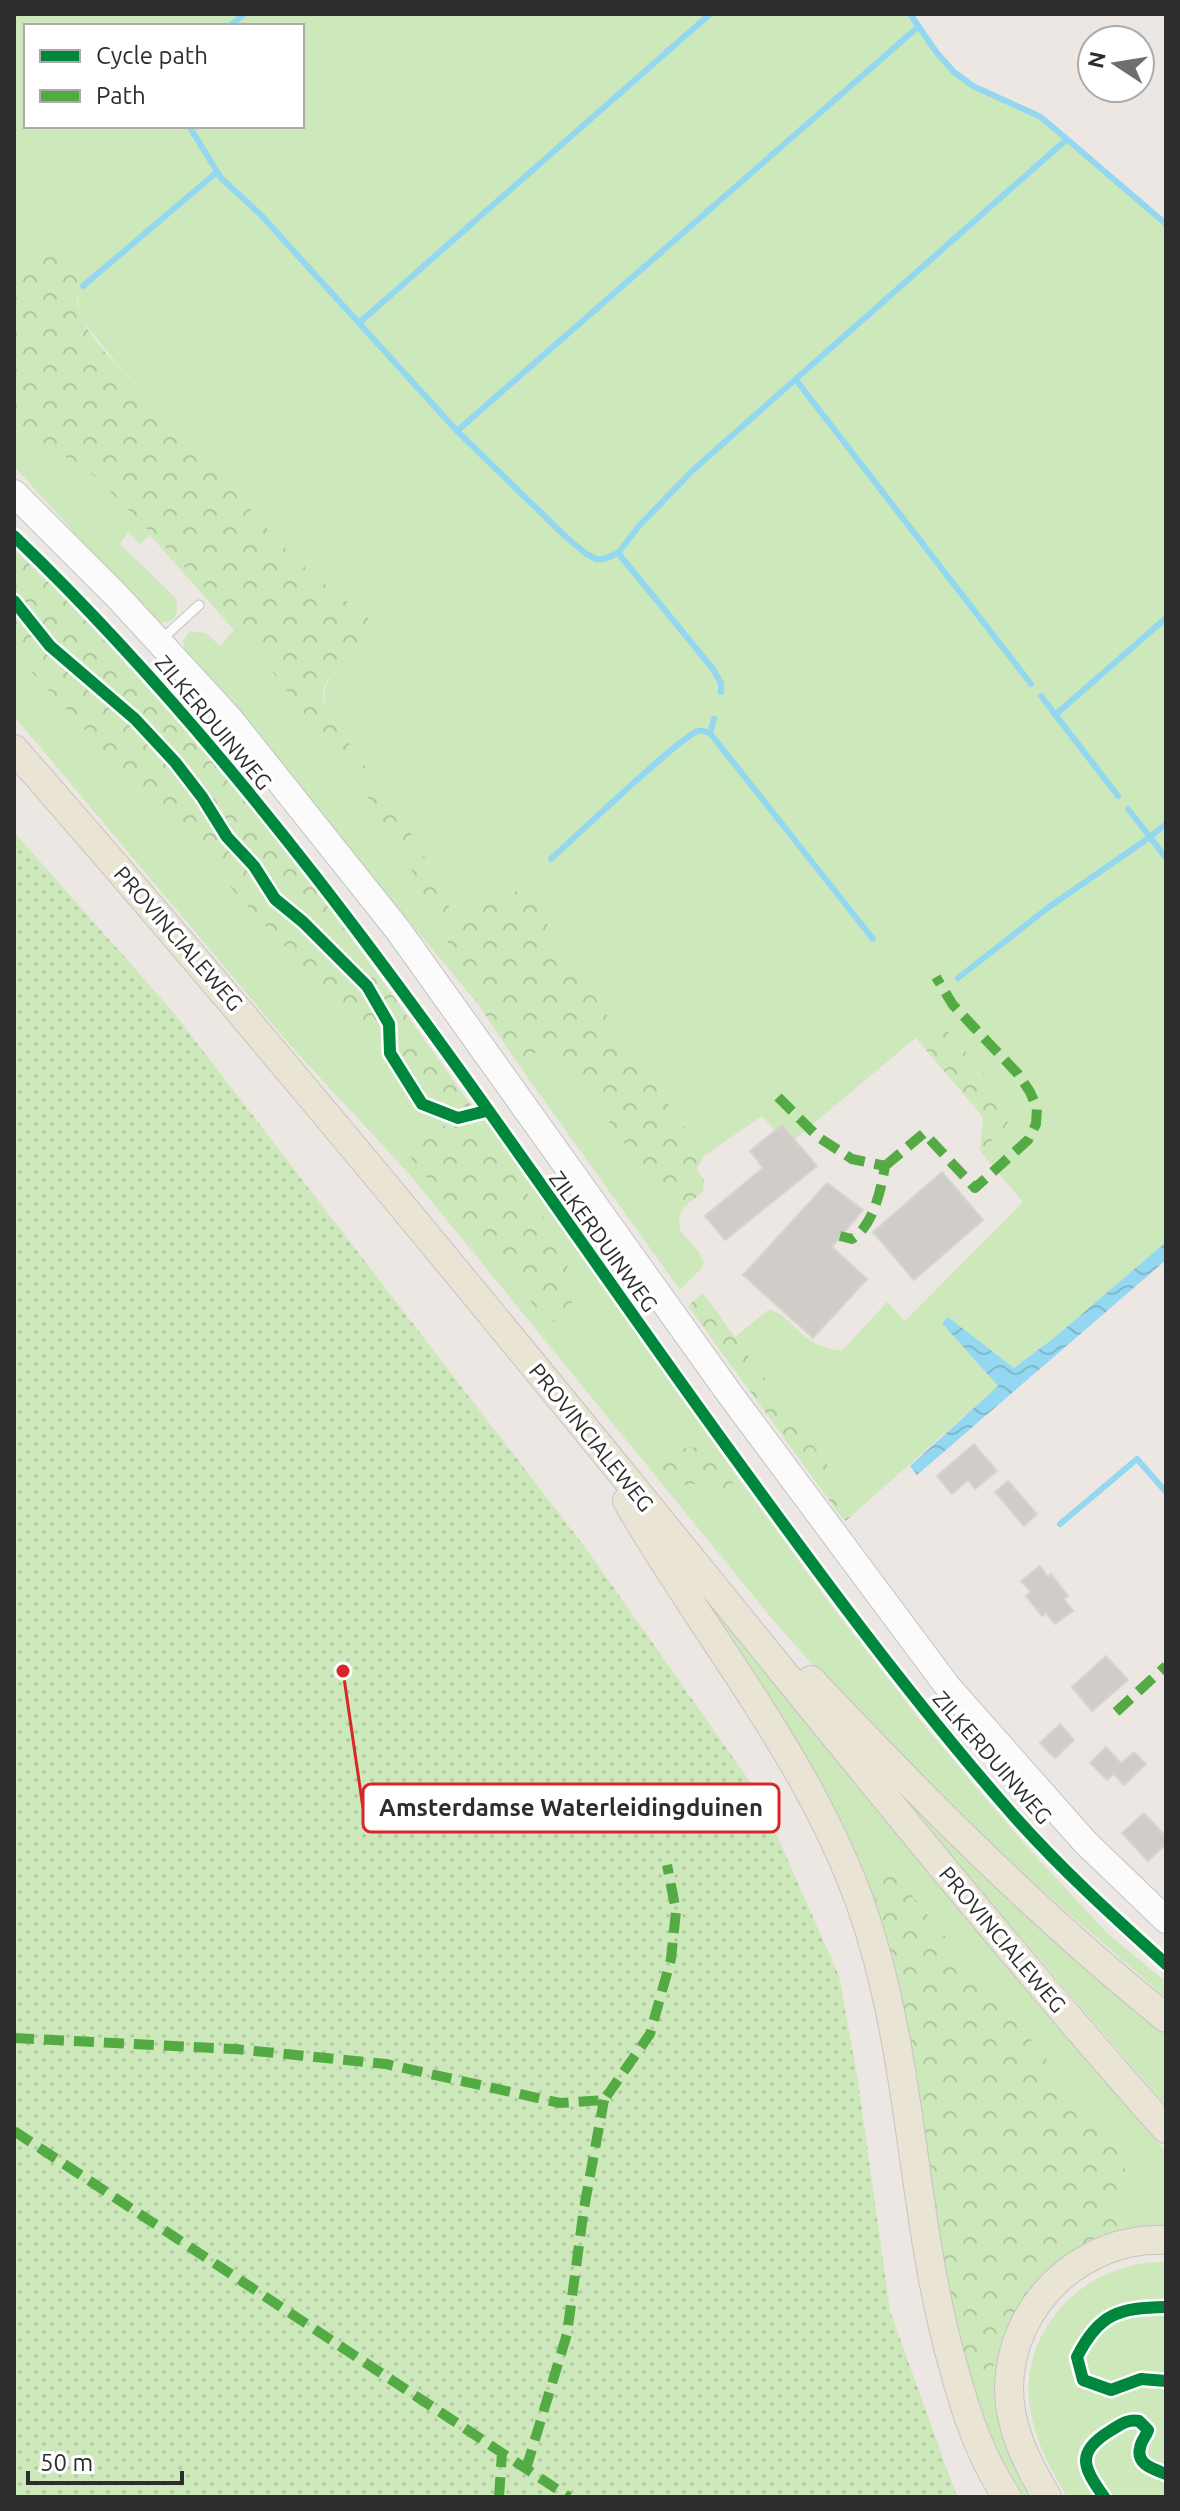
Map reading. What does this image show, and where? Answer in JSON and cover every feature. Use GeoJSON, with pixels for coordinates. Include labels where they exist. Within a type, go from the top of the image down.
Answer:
{"type":"FeatureCollection","features":[{"type":"Feature","properties":{"kind":"main road","name":"PROVINCIALEWEG"},"geometry":{"type":"LineString","coordinates":[[14,749],[181,940],[585,1427],[968,1898],[1166,2129]]}},
{"type":"Feature","properties":{"kind":"main road"},"geometry":{"type":"LineString","coordinates":[[585,1427],[652,1545],[771,1725],[813,1795],[846,1861],[872,1937],[892,2019],[926,2248],[943,2332],[965,2410],[984,2457],[1007,2497]]}},
{"type":"Feature","properties":{"kind":"main road"},"geometry":{"type":"LineString","coordinates":[[737,1615],[808,1676],[905,1780],[1007,1879],[1166,2018]]}},
{"type":"Feature","properties":{"kind":"main road"},"geometry":{"type":"LineString","coordinates":[[1047,2497],[1021,2448],[1012,2417],[1009,2388],[1012,2359],[1026,2319],[1036,2301],[1050,2286],[1094,2254],[1122,2244],[1166,2240]]}},
{"type":"Feature","properties":{"kind":"street","name":"ZILKERDUINWEG"},"geometry":{"type":"LineString","coordinates":[[14,493],[160,642],[229,718],[398,930],[729,1393],[948,1687],[1085,1842],[1166,1920]]}},
{"type":"Feature","properties":{"kind":"lane","name":"ZILKERDUINWEG"},"geometry":{"type":"LineString","coordinates":[[160,642],[199,605]]}},
{"type":"Feature","properties":{"kind":"green space"},"geometry":{"type":"Polygon","coordinates":[[[14,14],[911,14],[954,72],[973,86],[1041,117],[1166,224],[1166,1242],[1014,1368],[948,1317],[942,1323],[998,1386],[859,1509],[735,1337],[768,1310],[780,1314],[814,1342],[842,1351],[887,1302],[905,1321],[1023,1202],[980,1151],[1008,1125],[938,1019],[788,1145],[762,1116],[704,1156],[556,941],[527,885],[480,910],[460,914],[451,912],[442,886],[401,817],[328,713],[326,686],[332,675],[386,635],[308,570],[268,531],[179,426],[118,365],[82,320],[78,310],[79,290],[49,247],[14,276],[14,14]]]}},
{"type":"Feature","properties":{"kind":"green space"},"geometry":{"type":"Polygon","coordinates":[[[48,247],[83,286],[77,303],[78,311],[103,350],[181,428],[290,553],[387,635],[351,658],[327,681],[323,695],[328,713],[401,817],[442,886],[451,912],[459,914],[479,909],[527,885],[556,941],[704,1156],[697,1169],[704,1180],[703,1192],[684,1207],[679,1217],[560,1052],[544,1047],[518,1064],[478,1004],[416,878],[372,803],[205,588],[96,477],[14,424],[14,276],[48,247]]]}},
{"type":"Feature","properties":{"kind":"green space"},"geometry":{"type":"Polygon","coordinates":[[[14,424],[96,477],[205,588],[265,662],[372,803],[416,878],[478,1004],[185,653],[183,641],[190,631],[206,633],[220,646],[234,630],[150,535],[140,544],[128,532],[120,544],[175,597],[177,609],[174,618],[167,622],[154,621],[14,466],[14,424]]]}},
{"type":"Feature","properties":{"kind":"green space"},"geometry":{"type":"Polygon","coordinates":[[[14,549],[137,671],[216,761],[329,908],[473,1108],[437,1101],[419,1092],[14,653],[14,549]]]}},
{"type":"Feature","properties":{"kind":"green space"},"geometry":{"type":"Polygon","coordinates":[[[14,653],[419,1092],[437,1101],[473,1108],[493,1128],[828,1601],[928,1730],[1028,1848],[1109,1935],[1166,1982],[1166,1998],[997,1851],[848,1705],[774,1621],[411,1176],[290,1045],[14,716],[14,653]]]}},
{"type":"Feature","properties":{"kind":"green space"},"geometry":{"type":"Polygon","coordinates":[[[14,832],[173,1012],[587,1550],[758,1793],[839,1976],[858,2081],[890,2311],[957,2497],[14,2497],[14,832]]]}},
{"type":"Feature","properties":{"kind":"green space"},"geometry":{"type":"Polygon","coordinates":[[[938,1019],[1011,1105],[1006,1125],[980,1151],[983,1117],[916,1038],[938,1019]]]}},
{"type":"Feature","properties":{"kind":"green space"},"geometry":{"type":"Polygon","coordinates":[[[544,1047],[560,1051],[679,1217],[680,1231],[699,1252],[704,1262],[701,1269],[680,1290],[518,1064],[544,1047]]]}},
{"type":"Feature","properties":{"kind":"green space"},"geometry":{"type":"Polygon","coordinates":[[[440,1126],[478,1127],[565,1245],[572,1303],[555,1322],[538,1310],[502,1270],[410,1157],[420,1136],[440,1126]]]}},
{"type":"Feature","properties":{"kind":"green space"},"geometry":{"type":"Polygon","coordinates":[[[703,1293],[859,1509],[846,1521],[688,1306],[703,1293]]]}},
{"type":"Feature","properties":{"kind":"green space"},"geometry":{"type":"Polygon","coordinates":[[[689,1447],[707,1449],[733,1483],[736,1513],[728,1498],[708,1479],[688,1486],[666,1478],[656,1462],[674,1451],[689,1447]]]}},
{"type":"Feature","properties":{"kind":"green space"},"geometry":{"type":"Polygon","coordinates":[[[679,1564],[980,1935],[1166,2152],[1166,2234],[1118,2238],[1126,2161],[894,1874],[883,1958],[679,1564]]]}},
{"type":"Feature","properties":{"kind":"green space"},"geometry":{"type":"Polygon","coordinates":[[[878,1766],[1166,2027],[1166,2106],[955,1861],[878,1766]]]}},
{"type":"Feature","properties":{"kind":"green space"},"geometry":{"type":"Polygon","coordinates":[[[894,1874],[1126,2161],[1118,2238],[1092,2248],[998,2362],[988,2369],[968,2371],[955,2342],[883,1958],[874,1889],[887,1876],[894,1874]]]}},
{"type":"Feature","properties":{"kind":"green space"},"geometry":{"type":"Polygon","coordinates":[[[1166,2262],[1166,2497],[1067,2497],[1043,2451],[1031,2414],[1030,2373],[1037,2346],[1049,2322],[1088,2284],[1138,2264],[1166,2262]]]}},
{"type":"Feature","properties":{"kind":"green space"},"geometry":{"type":"Polygon","coordinates":[[[998,2362],[1039,2497],[1020,2497],[997,2458],[959,2372],[988,2369],[998,2362]]]}},
{"type":"Feature","properties":{"kind":"water"},"geometry":{"type":"Polygon","coordinates":[[[1166,1242],[1166,1260],[917,1475],[910,1466],[998,1386],[942,1323],[948,1317],[1014,1368],[1166,1242]]]}},
{"type":"Feature","properties":{"kind":"building"},"geometry":{"type":"Polygon","coordinates":[[[782,1125],[817,1166],[725,1240],[705,1216],[763,1168],[750,1151],[782,1125]]]}},
{"type":"Feature","properties":{"kind":"building"},"geometry":{"type":"Polygon","coordinates":[[[942,1172],[983,1220],[914,1280],[873,1232],[942,1172]]]}},
{"type":"Feature","properties":{"kind":"building"},"geometry":{"type":"Polygon","coordinates":[[[827,1183],[863,1210],[832,1247],[867,1279],[813,1338],[743,1275],[827,1183]]]}},
{"type":"Feature","properties":{"kind":"building"},"geometry":{"type":"Polygon","coordinates":[[[974,1444],[997,1471],[975,1489],[968,1480],[952,1494],[937,1476],[974,1444]]]}},
{"type":"Feature","properties":{"kind":"building"},"geometry":{"type":"Polygon","coordinates":[[[1008,1481],[1037,1514],[1024,1526],[995,1492],[1008,1481]]]}},
{"type":"Feature","properties":{"kind":"building"},"geometry":{"type":"Polygon","coordinates":[[[1040,1566],[1048,1577],[1051,1574],[1068,1596],[1064,1599],[1073,1611],[1055,1624],[1046,1613],[1042,1616],[1026,1596],[1031,1592],[1021,1581],[1040,1566]]]}},
{"type":"Feature","properties":{"kind":"building"},"geometry":{"type":"Polygon","coordinates":[[[1106,1656],[1128,1680],[1092,1711],[1072,1687],[1106,1656]]]}},
{"type":"Feature","properties":{"kind":"building"},"geometry":{"type":"Polygon","coordinates":[[[1060,1724],[1074,1740],[1055,1758],[1040,1743],[1060,1724]]]}},
{"type":"Feature","properties":{"kind":"building"},"geometry":{"type":"Polygon","coordinates":[[[1106,1747],[1121,1763],[1134,1752],[1146,1764],[1124,1785],[1114,1774],[1107,1780],[1090,1763],[1106,1747]]]}},
{"type":"Feature","properties":{"kind":"building"},"geometry":{"type":"Polygon","coordinates":[[[1144,1813],[1166,1837],[1166,1844],[1148,1861],[1122,1833],[1144,1813]]]}},
{"type":"Feature","properties":{"kind":"waterway"},"geometry":{"type":"LineString","coordinates":[[232,24],[244,14]]}},
{"type":"Feature","properties":{"kind":"waterway"},"geometry":{"type":"LineString","coordinates":[[359,323],[710,14]]}},
{"type":"Feature","properties":{"kind":"waterway"},"geometry":{"type":"LineString","coordinates":[[910,14],[954,72],[973,86],[1041,117],[1166,224]]}},
{"type":"Feature","properties":{"kind":"waterway"},"geometry":{"type":"LineString","coordinates":[[457,431],[919,26]]}},
{"type":"Feature","properties":{"kind":"waterway"},"geometry":{"type":"LineString","coordinates":[[190,128],[221,178],[260,214],[457,431],[566,537],[596,559],[618,553],[639,526],[693,470],[1067,139]]}},
{"type":"Feature","properties":{"kind":"waterway"},"geometry":{"type":"LineString","coordinates":[[83,286],[217,172]]}},
{"type":"Feature","properties":{"kind":"waterway"},"geometry":{"type":"LineString","coordinates":[[796,380],[1031,684]]}},
{"type":"Feature","properties":{"kind":"waterway"},"geometry":{"type":"LineString","coordinates":[[618,553],[713,669],[721,683],[721,692]]}},
{"type":"Feature","properties":{"kind":"waterway"},"geometry":{"type":"LineString","coordinates":[[1055,715],[1166,618]]}},
{"type":"Feature","properties":{"kind":"waterway"},"geometry":{"type":"LineString","coordinates":[[1041,696],[1118,796]]}},
{"type":"Feature","properties":{"kind":"waterway"},"geometry":{"type":"LineString","coordinates":[[710,733],[714,719]]}},
{"type":"Feature","properties":{"kind":"waterway"},"geometry":{"type":"LineString","coordinates":[[551,859],[671,750],[698,731],[704,731],[710,733],[873,939]]}},
{"type":"Feature","properties":{"kind":"waterway"},"geometry":{"type":"LineString","coordinates":[[958,978],[1049,907],[1150,837],[1128,809]]}},
{"type":"Feature","properties":{"kind":"waterway"},"geometry":{"type":"LineString","coordinates":[[1166,824],[1150,837],[1166,858]]}},
{"type":"Feature","properties":{"kind":"waterway"},"geometry":{"type":"LineString","coordinates":[[1060,1524],[1137,1459],[1166,1492]]}},
{"type":"Feature","properties":{"kind":"marked path"},"geometry":{"type":"LineString","coordinates":[[885,1166],[924,1133],[975,1188],[1028,1140],[1036,1124],[1037,1108],[1018,1074],[953,1005],[936,977]]}},
{"type":"Feature","properties":{"kind":"marked path"},"geometry":{"type":"LineString","coordinates":[[778,1097],[818,1137],[852,1159],[885,1166],[871,1217],[852,1239],[840,1236]]}},
{"type":"Feature","properties":{"kind":"marked path"},"geometry":{"type":"LineString","coordinates":[[1116,1712],[1166,1666]]}},
{"type":"Feature","properties":{"kind":"marked path"},"geometry":{"type":"LineString","coordinates":[[14,2038],[235,2049],[386,2064],[560,2103],[604,2100],[650,2034],[671,1959],[676,1911],[667,1865]]}},
{"type":"Feature","properties":{"kind":"marked path"},"geometry":{"type":"LineString","coordinates":[[526,2469],[567,2334],[584,2208],[604,2100]]}},
{"type":"Feature","properties":{"kind":"marked path"},"geometry":{"type":"LineString","coordinates":[[14,2131],[569,2497]]}},
{"type":"Feature","properties":{"kind":"marked path"},"geometry":{"type":"LineString","coordinates":[[499,2497],[502,2453]]}},
{"type":"Feature","properties":{"kind":"cycle path"},"geometry":{"type":"LineString","coordinates":[[14,536],[115,639],[211,747],[302,859],[474,1091],[794,1539],[938,1726],[1050,1855],[1166,1964]]}},
{"type":"Feature","properties":{"kind":"cycle path"},"geometry":{"type":"LineString","coordinates":[[14,601],[50,646],[135,719],[175,762],[227,837],[254,866],[275,899],[303,922],[367,986],[389,1024],[390,1053],[422,1104],[458,1118],[486,1111]]}},
{"type":"Feature","properties":{"kind":"cycle path"},"geometry":{"type":"LineString","coordinates":[[1166,2307],[1135,2309],[1112,2316],[1094,2331],[1077,2357],[1083,2380],[1111,2390],[1141,2379],[1166,2381]]}},
{"type":"Feature","properties":{"kind":"cycle path"},"geometry":{"type":"LineString","coordinates":[[1104,2497],[1091,2478],[1087,2454],[1099,2439],[1127,2422],[1139,2421],[1148,2430],[1141,2445],[1141,2459],[1147,2466],[1166,2474]]}},
{"type":"Feature","properties":{"kind":"place","name":"Amsterdamse Waterleidingduinen"},"geometry":{"type":"Point","coordinates":[343,1671]}}]}
